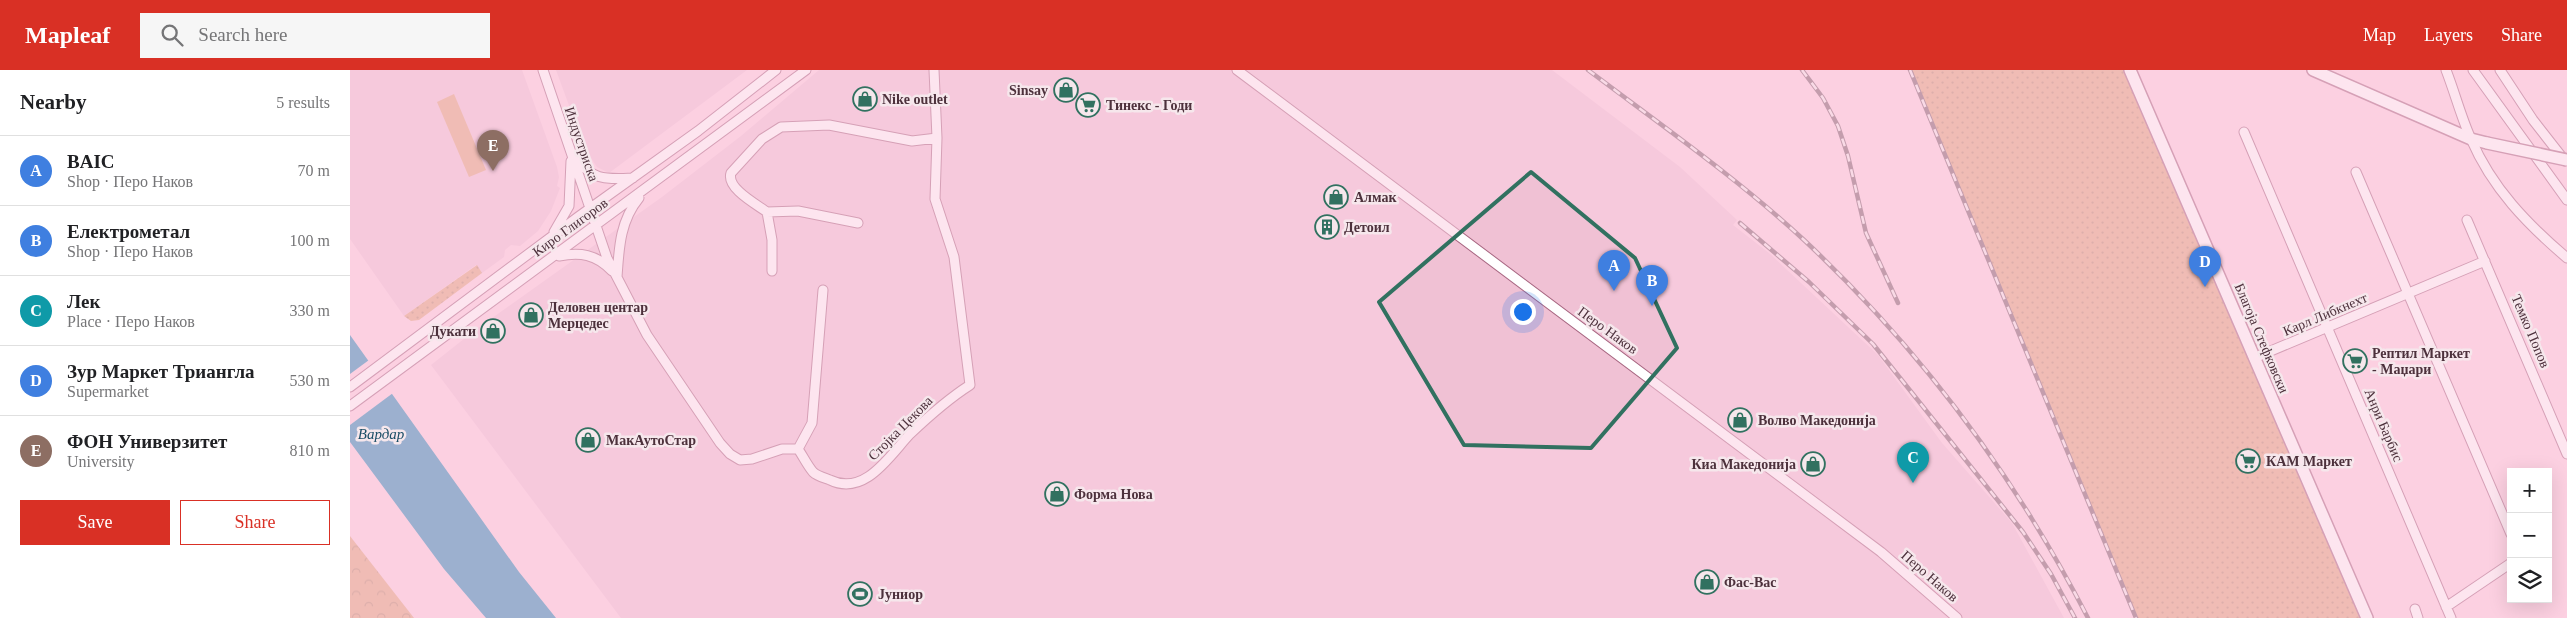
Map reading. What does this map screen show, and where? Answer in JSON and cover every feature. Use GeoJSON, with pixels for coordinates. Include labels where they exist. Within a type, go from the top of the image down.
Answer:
{"type":"FeatureCollection","features":[{"type":"Feature","properties":{"kind":"main road","name":"Благоја Стефковски"},"geometry":{"type":"LineString","coordinates":[[2130,70],[2367,618]]}},
{"type":"Feature","properties":{"kind":"main road"},"geometry":{"type":"LineString","coordinates":[[2313,70],[2471,139],[2567,162]]}},
{"type":"Feature","properties":{"kind":"street","name":"Индустриска"},"geometry":{"type":"LineString","coordinates":[[543,70],[596,226]]}},
{"type":"Feature","properties":{"kind":"street","name":"Киро Глигоров"},"geometry":{"type":"LineString","coordinates":[[350,387],[590,208],[634,178],[776,70]]}},
{"type":"Feature","properties":{"kind":"street","name":"Киро Глигоров"},"geometry":{"type":"LineString","coordinates":[[350,406],[806,70]]}},
{"type":"Feature","properties":{"kind":"street","name":"Стојка Цекова"},"geometry":{"type":"LineString","coordinates":[[798,449],[814,473],[837,484],[852,484],[869,477],[881,467],[940,407],[970,385],[954,257],[935,199],[937,138],[934,70]]}},
{"type":"Feature","properties":{"kind":"street","name":"Перо Наков"},"geometry":{"type":"LineString","coordinates":[[1237,70],[1874,547],[1957,618]]}},
{"type":"Feature","properties":{"kind":"street"},"geometry":{"type":"LineString","coordinates":[[2446,70],[2471,139],[2491,178],[2508,201],[2537,233],[2567,258]]}},
{"type":"Feature","properties":{"kind":"street"},"geometry":{"type":"LineString","coordinates":[[2473,70],[2567,200]]}},
{"type":"Feature","properties":{"kind":"street"},"geometry":{"type":"LineString","coordinates":[[2500,70],[2533,120],[2567,162]]}},
{"type":"Feature","properties":{"kind":"street"},"geometry":{"type":"LineString","coordinates":[[858,223],[798,210],[767,212],[732,185],[730,177],[742,159],[762,139],[781,127],[829,125],[912,141],[937,138]]}},
{"type":"Feature","properties":{"kind":"street","name":"Анри Барбис"},"geometry":{"type":"LineString","coordinates":[[2244,132],[2451,618]]}},
{"type":"Feature","properties":{"kind":"street"},"geometry":{"type":"LineString","coordinates":[[571,151],[581,165],[601,179],[634,178]]}},
{"type":"Feature","properties":{"kind":"street"},"geometry":{"type":"LineString","coordinates":[[546,242],[561,223],[569,206],[571,151]]}},
{"type":"Feature","properties":{"kind":"street"},"geometry":{"type":"LineString","coordinates":[[2356,172],[2507,525]]}},
{"type":"Feature","properties":{"kind":"street"},"geometry":{"type":"LineString","coordinates":[[617,277],[620,240],[628,213],[650,184]]}},
{"type":"Feature","properties":{"kind":"street"},"geometry":{"type":"LineString","coordinates":[[767,212],[772,240],[772,271]]}},
{"type":"Feature","properties":{"kind":"street","name":"Темко Попов"},"geometry":{"type":"LineString","coordinates":[[2467,220],[2567,454]]}},
{"type":"Feature","properties":{"kind":"street"},"geometry":{"type":"LineString","coordinates":[[596,226],[631,307],[668,369],[720,443],[730,454],[740,460],[752,459],[782,449],[798,449],[812,423],[823,290]]}},
{"type":"Feature","properties":{"kind":"street"},"geometry":{"type":"LineString","coordinates":[[554,257],[583,253],[597,259],[617,277]]}},
{"type":"Feature","properties":{"kind":"street","name":"Карл Либкнехт"},"geometry":{"type":"LineString","coordinates":[[2254,358],[2486,261]]}},
{"type":"Feature","properties":{"kind":"street"},"geometry":{"type":"LineString","coordinates":[[2446,607],[2507,566]]}},
{"type":"Feature","properties":{"kind":"street"},"geometry":{"type":"LineString","coordinates":[[2414,609],[2418,618]]}},
{"type":"Feature","properties":{"kind":"highlighted area"},"geometry":{"type":"Polygon","coordinates":[[[1531,172],[1635,258],[1677,348],[1591,448],[1464,445],[1379,302],[1531,172]]]}},
{"type":"Feature","properties":{"kind":"shaded area"},"geometry":{"type":"Polygon","coordinates":[[[350,70],[522,70],[557,167],[559,177],[557,186],[560,188],[551,211],[538,231],[520,246],[511,245],[505,250],[504,257],[482,273],[476,265],[404,316],[350,239],[350,70]]]}},
{"type":"Feature","properties":{"kind":"shaded area"},"geometry":{"type":"Polygon","coordinates":[[[556,70],[747,70],[609,173],[597,167],[585,149],[556,70]]]}},
{"type":"Feature","properties":{"kind":"shaded area"},"geometry":{"type":"Polygon","coordinates":[[[819,70],[1552,70],[1680,167],[1737,220],[1733,225],[1769,253],[1878,355],[1942,443],[2012,523],[2064,618],[621,618],[431,365],[474,331],[662,197],[741,136],[819,70]]]}},
{"type":"Feature","properties":{"kind":"green space"},"geometry":{"type":"Polygon","coordinates":[[[1910,70],[2127,70],[2367,618],[2136,618],[1910,70]]]}},
{"type":"Feature","properties":{"kind":"green space"},"geometry":{"type":"Polygon","coordinates":[[[454,94],[486,170],[469,177],[437,102],[454,94]]]}},
{"type":"Feature","properties":{"kind":"green space"},"geometry":{"type":"Polygon","coordinates":[[[477,265],[482,273],[419,320],[411,321],[404,316],[477,265]]]}},
{"type":"Feature","properties":{"kind":"green space"},"geometry":{"type":"Polygon","coordinates":[[[350,536],[414,618],[350,618],[350,536]]]}},
{"type":"Feature","properties":{"kind":"water","name":"Вардар"},"geometry":{"type":"Polygon","coordinates":[[[350,335],[519,572],[556,618],[486,618],[444,569],[350,442],[350,335]]]}},
{"type":"Feature","properties":{"kind":"pier"},"geometry":{"type":"Polygon","coordinates":[[[369,360],[393,393],[350,425],[350,374],[369,360]]]}},
{"type":"Feature","properties":{"kind":"railway"},"geometry":{"type":"LineString","coordinates":[[1588,70],[1752,195],[1804,240],[1847,282],[1926,370],[1997,465],[2060,566],[2088,618]]}},
{"type":"Feature","properties":{"kind":"railway"},"geometry":{"type":"LineString","coordinates":[[1802,70],[1823,98],[1838,126],[1848,156],[1866,233],[1898,303]]}},
{"type":"Feature","properties":{"kind":"railway"},"geometry":{"type":"LineString","coordinates":[[1910,70],[2136,618]]}},
{"type":"Feature","properties":{"kind":"railway"},"geometry":{"type":"LineString","coordinates":[[1740,223],[1809,282],[1873,344],[2023,532],[2051,574],[2075,618]]}},
{"type":"Feature","properties":{"kind":"place","name":"Sinsay"},"geometry":{"type":"Point","coordinates":[1066,90]}},
{"type":"Feature","properties":{"kind":"place","name":"Nike outlet"},"geometry":{"type":"Point","coordinates":[865,99]}},
{"type":"Feature","properties":{"kind":"place","name":"Тинекс - Годи"},"geometry":{"type":"Point","coordinates":[1088,105]}},
{"type":"Feature","properties":{"kind":"place","name":"ФОН Универзитет"},"geometry":{"type":"Point","coordinates":[493,171]}},
{"type":"Feature","properties":{"kind":"place","name":"Алмак"},"geometry":{"type":"Point","coordinates":[1336,197]}},
{"type":"Feature","properties":{"kind":"place","name":"Детоил"},"geometry":{"type":"Point","coordinates":[1327,227]}},
{"type":"Feature","properties":{"kind":"place","name":"Зур Маркет Триангла"},"geometry":{"type":"Point","coordinates":[2205,287]}},
{"type":"Feature","properties":{"kind":"place","name":"BAIC"},"geometry":{"type":"Point","coordinates":[1614,291]}},
{"type":"Feature","properties":{"kind":"place","name":"Електрометал"},"geometry":{"type":"Point","coordinates":[1652,306]}},
{"type":"Feature","properties":{"kind":"place","name":"Деловен центар Мерцедес"},"geometry":{"type":"Point","coordinates":[531,315]}},
{"type":"Feature","properties":{"kind":"place","name":"Дукати"},"geometry":{"type":"Point","coordinates":[493,331]}},
{"type":"Feature","properties":{"kind":"place","name":"Рептил Маркет - Маџари"},"geometry":{"type":"Point","coordinates":[2355,361]}},
{"type":"Feature","properties":{"kind":"place","name":"Волво Македонија"},"geometry":{"type":"Point","coordinates":[1740,420]}},
{"type":"Feature","properties":{"kind":"place","name":"МакАутоСтар"},"geometry":{"type":"Point","coordinates":[588,440]}},
{"type":"Feature","properties":{"kind":"place","name":"КАМ Маркет"},"geometry":{"type":"Point","coordinates":[2248,461]}},
{"type":"Feature","properties":{"kind":"place","name":"Киа Македонија"},"geometry":{"type":"Point","coordinates":[1813,464]}},
{"type":"Feature","properties":{"kind":"place","name":"Лек"},"geometry":{"type":"Point","coordinates":[1913,483]}},
{"type":"Feature","properties":{"kind":"place","name":"Форма Нова"},"geometry":{"type":"Point","coordinates":[1057,494]}},
{"type":"Feature","properties":{"kind":"place","name":"Фас-Вас"},"geometry":{"type":"Point","coordinates":[1707,582]}},
{"type":"Feature","properties":{"kind":"place","name":"Јуниор"},"geometry":{"type":"Point","coordinates":[860,594]}}]}
